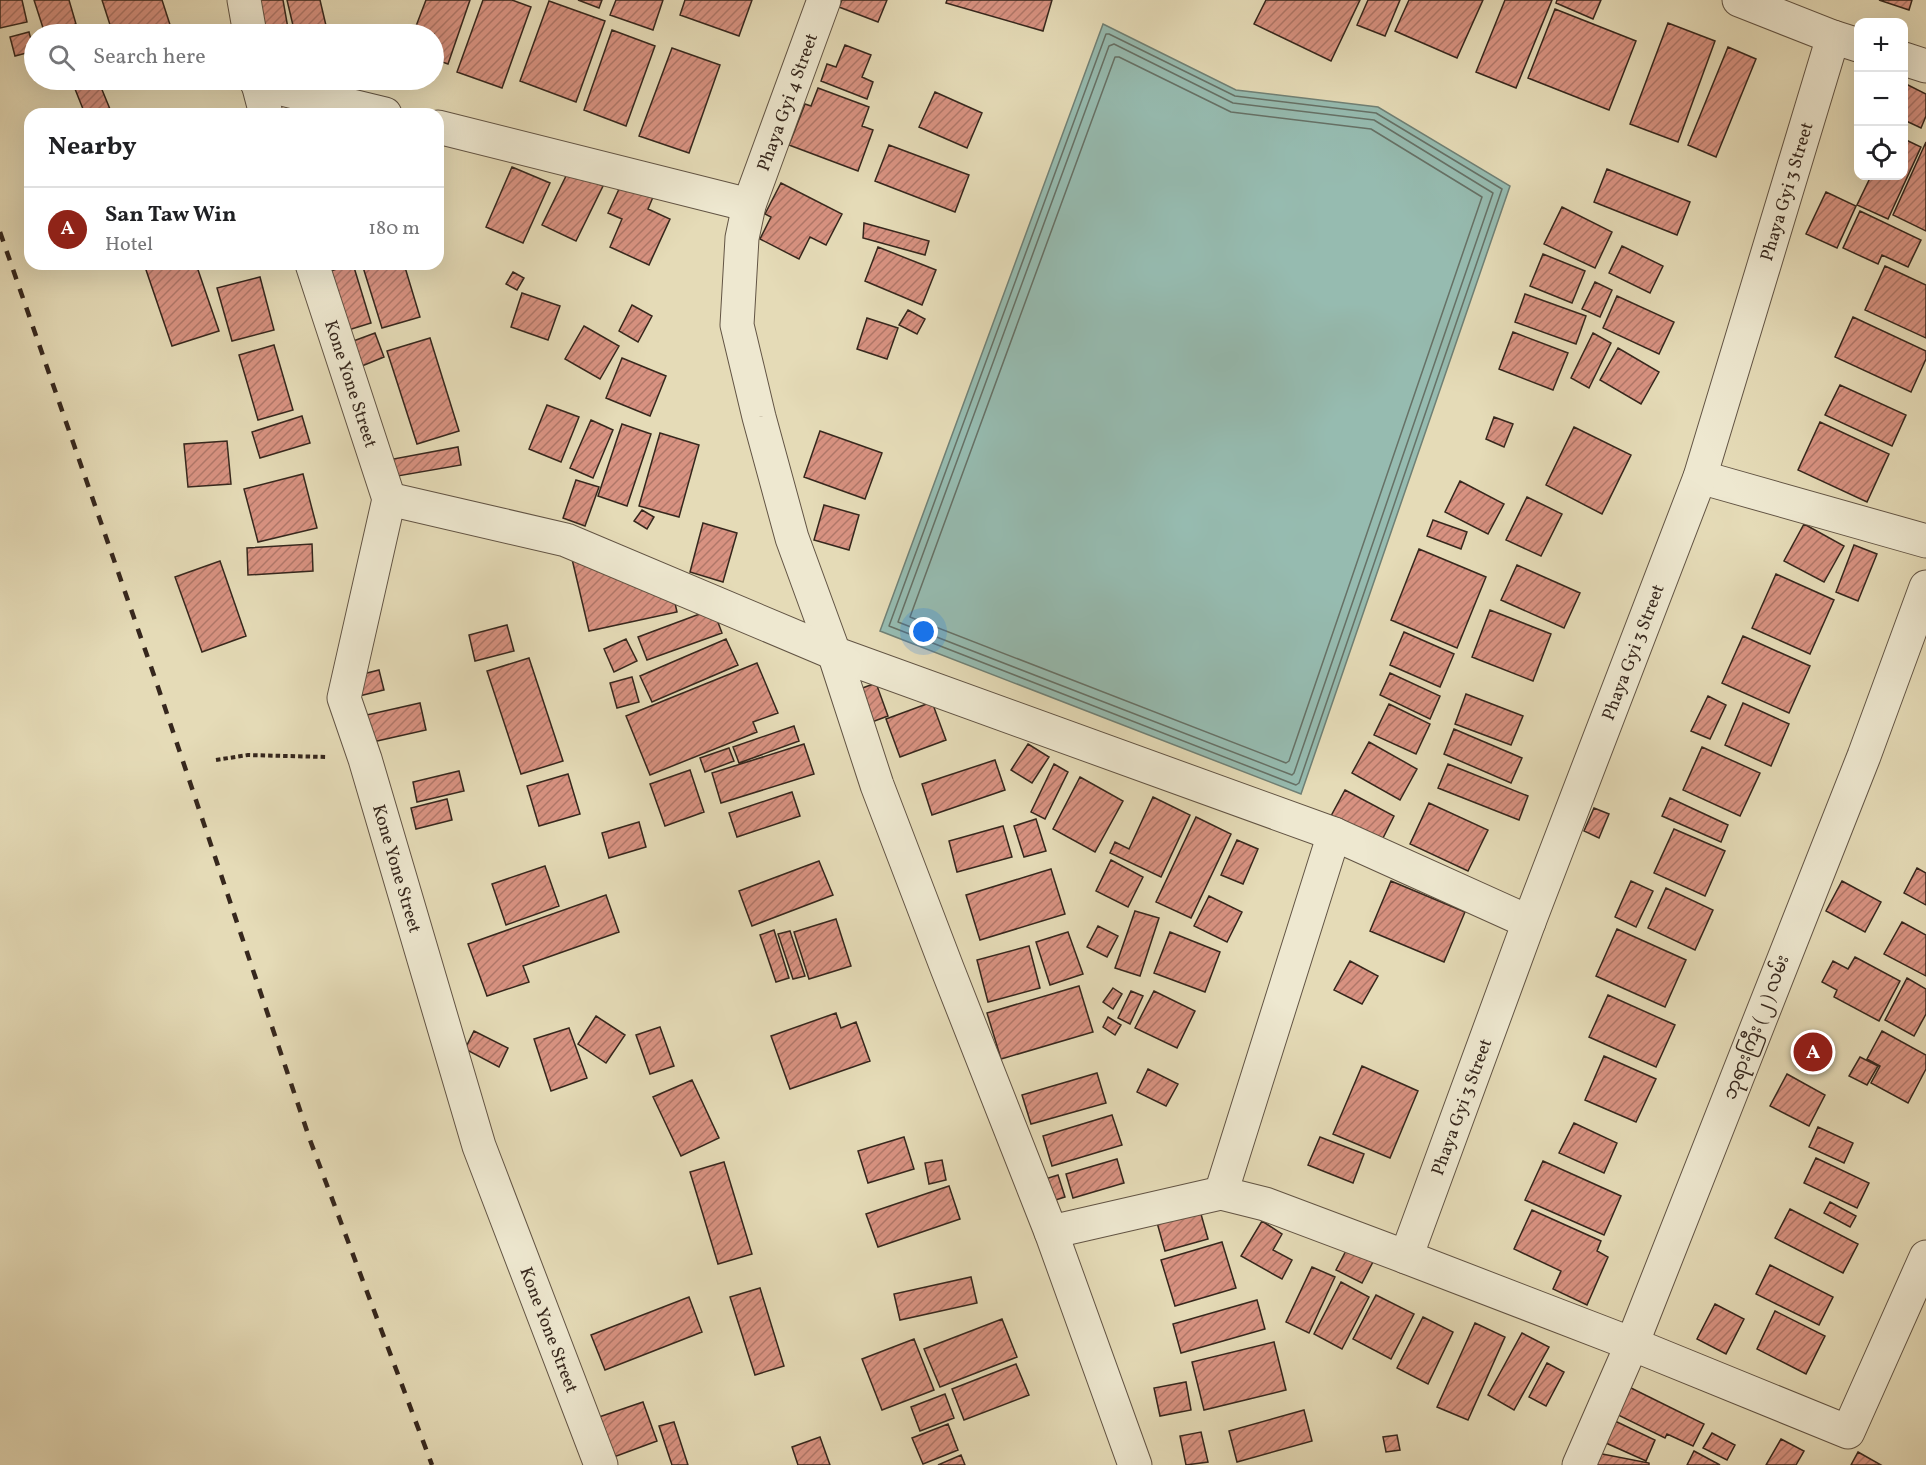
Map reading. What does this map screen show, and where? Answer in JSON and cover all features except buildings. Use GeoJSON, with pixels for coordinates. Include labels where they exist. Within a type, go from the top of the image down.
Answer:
{"type":"FeatureCollection","features":[{"type":"Feature","properties":{"kind":"street"},"geometry":{"type":"LineString","coordinates":[[244,0],[248,24]]}},
{"type":"Feature","properties":{"kind":"street","name":"Phaya Gyi 4 Street"},"geometry":{"type":"LineString","coordinates":[[824,0],[749,205],[742,238],[737,325],[792,538],[834,653],[881,796],[946,968],[1051,1232],[1135,1465]]}},
{"type":"Feature","properties":{"kind":"street"},"geometry":{"type":"LineString","coordinates":[[1739,0],[1846,41]]}},
{"type":"Feature","properties":{"kind":"street","name":"Phaya Gyi 3 Street"},"geometry":{"type":"LineString","coordinates":[[1406,1257],[1529,922],[1700,477],[1846,41]]}},
{"type":"Feature","properties":{"kind":"street"},"geometry":{"type":"LineString","coordinates":[[1908,60],[1926,66]]}},
{"type":"Feature","properties":{"kind":"street"},"geometry":{"type":"LineString","coordinates":[[259,90],[264,108]]}},
{"type":"Feature","properties":{"kind":"street"},"geometry":{"type":"LineString","coordinates":[[292,90],[362,108]]}},
{"type":"Feature","properties":{"kind":"street"},"geometry":{"type":"LineString","coordinates":[[444,129],[749,205]]}},
{"type":"Feature","properties":{"kind":"street","name":"Kone Yone Street"},"geometry":{"type":"LineString","coordinates":[[314,270],[389,499],[344,698],[365,759],[479,1146],[601,1465]]}},
{"type":"Feature","properties":{"kind":"street"},"geometry":{"type":"LineString","coordinates":[[1700,477],[1926,541]]}},
{"type":"Feature","properties":{"kind":"street"},"geometry":{"type":"LineString","coordinates":[[389,499],[566,540],[834,653],[1334,834],[1529,922]]}},
{"type":"Feature","properties":{"kind":"street","name":"ဘုရားကြီး ( ၂ ) လမ်း"},"geometry":{"type":"LineString","coordinates":[[1579,1465],[1632,1344],[1864,756],[1926,587]]}},
{"type":"Feature","properties":{"kind":"street"},"geometry":{"type":"LineString","coordinates":[[1221,1193],[1334,834]]}},
{"type":"Feature","properties":{"kind":"street"},"geometry":{"type":"LineString","coordinates":[[1051,1232],[1221,1193],[1265,1204],[1632,1344],[1848,1432],[1926,1257]]}},
{"type":"Feature","properties":{"kind":"path"},"geometry":{"type":"LineString","coordinates":[[216,760],[248,755],[365,759]]}},
{"type":"Feature","properties":{"kind":"water"},"geometry":{"type":"Polygon","coordinates":[[[1103,24],[1236,90],[1378,107],[1510,186],[1301,794],[880,631],[1103,24]]]}},
{"type":"Feature","properties":{"kind":"railway"},"geometry":{"type":"LineString","coordinates":[[0,232],[157,684],[310,1140],[432,1465]]}},
{"type":"Feature","properties":{"kind":"place","name":"San Taw Win"},"geometry":{"type":"Point","coordinates":[1813,1052]}}]}
